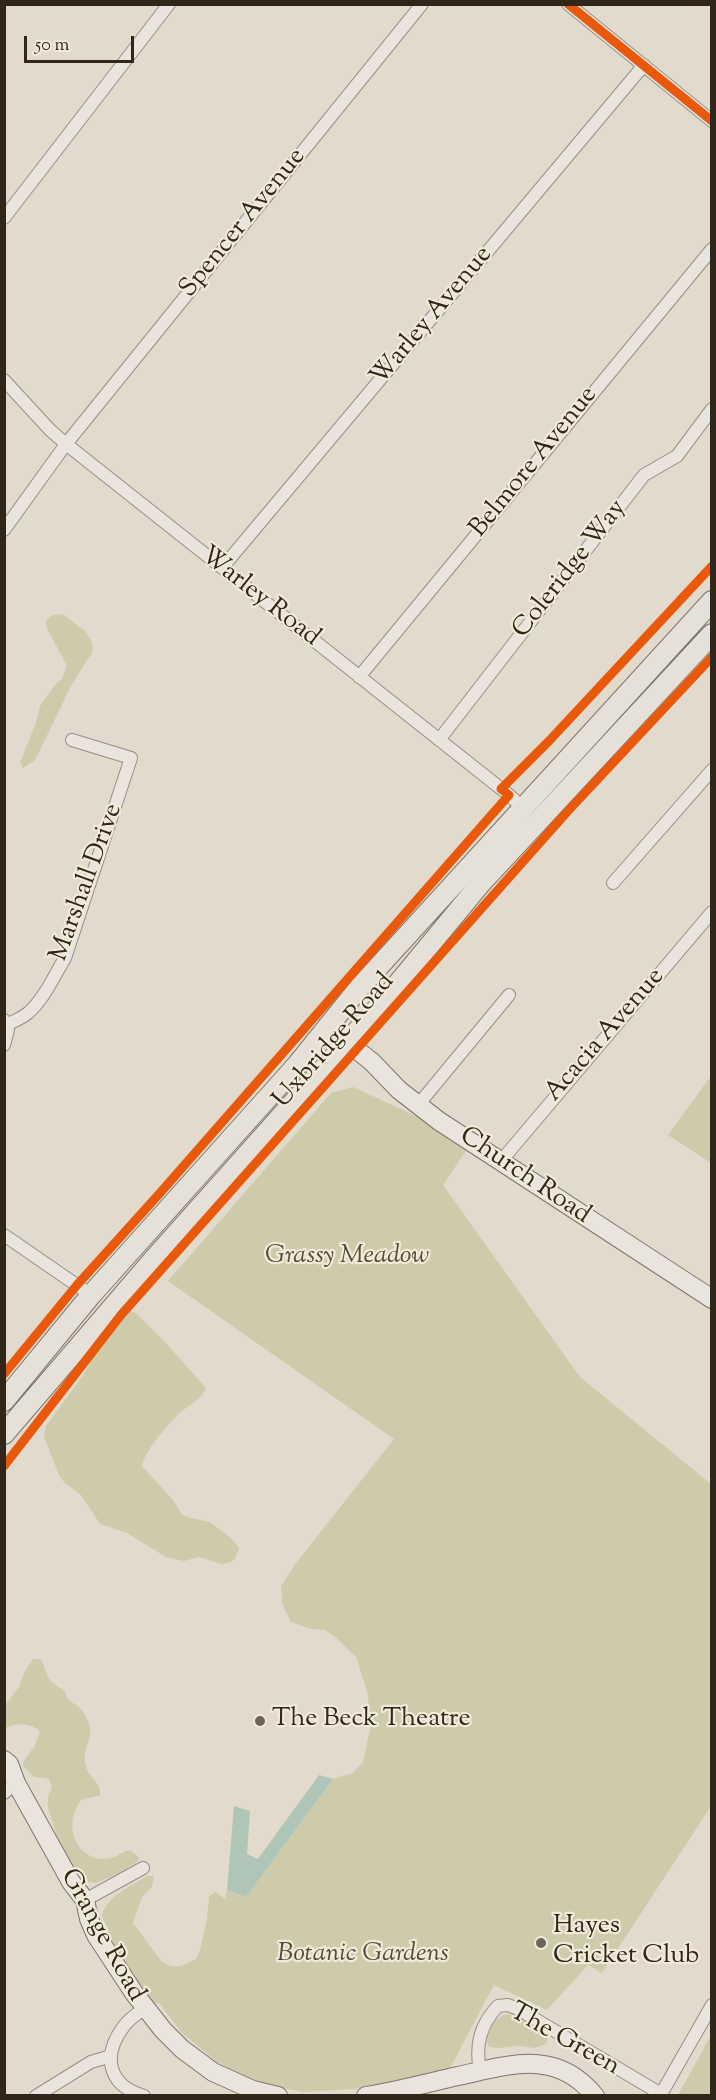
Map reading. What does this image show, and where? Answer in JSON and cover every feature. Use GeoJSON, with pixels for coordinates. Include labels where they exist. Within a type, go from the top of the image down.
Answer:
{"type":"FeatureCollection","features":[{"type":"Feature","properties":{"kind":"main road","name":"Uxbridge Road"},"geometry":{"type":"LineString","coordinates":[[4,1401],[91,1295],[297,1065],[359,988],[711,601]]}},
{"type":"Feature","properties":{"kind":"main road","name":"Uxbridge Road"},"geometry":{"type":"LineString","coordinates":[[4,1434],[347,1042],[482,883],[711,634]]}},
{"type":"Feature","properties":{"kind":"main road"},"geometry":{"type":"LineString","coordinates":[[91,1295],[110,1311]]}},
{"type":"Feature","properties":{"kind":"street"},"geometry":{"type":"LineString","coordinates":[[4,219],[169,4]]}},
{"type":"Feature","properties":{"kind":"street","name":"Spencer Avenue"},"geometry":{"type":"LineString","coordinates":[[4,530],[66,444],[422,4]]}},
{"type":"Feature","properties":{"kind":"street"},"geometry":{"type":"LineString","coordinates":[[568,4],[711,121]]}},
{"type":"Feature","properties":{"kind":"street","name":"Warley Avenue"},"geometry":{"type":"LineString","coordinates":[[222,568],[644,65]]}},
{"type":"Feature","properties":{"kind":"street","name":"Belmore Avenue"},"geometry":{"type":"LineString","coordinates":[[359,677],[711,249]]}},
{"type":"Feature","properties":{"kind":"street","name":"Warley Road"},"geometry":{"type":"LineString","coordinates":[[4,380],[66,444],[523,807]]}},
{"type":"Feature","properties":{"kind":"street","name":"Coleridge Way"},"geometry":{"type":"LineString","coordinates":[[439,740],[644,476],[677,456],[711,409]]}},
{"type":"Feature","properties":{"kind":"street","name":"Marshall Drive"},"geometry":{"type":"LineString","coordinates":[[6,1022],[26,1015],[51,983],[64,958],[131,758],[72,740]]}},
{"type":"Feature","properties":{"kind":"street"},"geometry":{"type":"LineString","coordinates":[[613,883],[711,770]]}},
{"type":"Feature","properties":{"kind":"street","name":"Acacia Avenue"},"geometry":{"type":"LineString","coordinates":[[501,1161],[711,912]]}},
{"type":"Feature","properties":{"kind":"street"},"geometry":{"type":"LineString","coordinates":[[418,1105],[509,995]]}},
{"type":"Feature","properties":{"kind":"street"},"geometry":{"type":"LineString","coordinates":[[4,1046],[7,1035],[6,1022]]}},
{"type":"Feature","properties":{"kind":"street","name":"Church Road"},"geometry":{"type":"LineString","coordinates":[[327,1026],[418,1105],[711,1299]]}},
{"type":"Feature","properties":{"kind":"street"},"geometry":{"type":"LineString","coordinates":[[4,1235],[91,1295]]}},
{"type":"Feature","properties":{"kind":"street","name":"Grange Road"},"geometry":{"type":"LineString","coordinates":[[4,1760],[9,1764],[10,1788],[85,1900],[89,1919],[96,1935],[145,2007],[125,2023],[115,2041],[111,2056]]}},
{"type":"Feature","properties":{"kind":"street"},"geometry":{"type":"LineString","coordinates":[[85,1900],[143,1868]]}},
{"type":"Feature","properties":{"kind":"street","name":"The Green"},"geometry":{"type":"LineString","coordinates":[[480,2071],[477,2058],[480,2034],[490,2014],[498,2006],[508,2005],[534,2018],[660,2095]]}},
{"type":"Feature","properties":{"kind":"street"},"geometry":{"type":"LineString","coordinates":[[660,2095],[711,2005]]}},
{"type":"Feature","properties":{"kind":"street"},"geometry":{"type":"LineString","coordinates":[[145,2007],[182,2049],[213,2072],[253,2090],[278,2096]]}},
{"type":"Feature","properties":{"kind":"street"},"geometry":{"type":"LineString","coordinates":[[36,2096],[91,2062],[111,2056],[114,2074],[119,2084],[144,2096]]}},
{"type":"Feature","properties":{"kind":"street"},"geometry":{"type":"LineString","coordinates":[[366,2096],[418,2090],[480,2071],[517,2064],[546,2065],[572,2074],[581,2080],[595,2096]]}},
{"type":"Feature","properties":{"kind":"green space"},"geometry":{"type":"Polygon","coordinates":[[[58,614],[64,615],[85,631],[92,642],[93,651],[71,686],[35,760],[23,768],[20,762],[36,723],[40,706],[62,679],[67,666],[47,628],[46,621],[58,614]]]}},
{"type":"Feature","properties":{"kind":"green space"},"geometry":{"type":"Polygon","coordinates":[[[711,1076],[711,1163],[668,1135],[711,1076]]]}},
{"type":"Feature","properties":{"kind":"green space"},"geometry":{"type":"Polygon","coordinates":[[[353,1087],[472,1142],[443,1185],[580,1377],[711,1484],[711,1806],[602,1973],[588,1965],[547,2010],[494,1985],[449,2070],[368,2088],[304,2092],[256,2083],[217,2062],[181,2032],[160,2004],[152,2002],[116,1950],[102,1916],[108,1903],[120,1892],[147,1876],[154,1876],[152,1887],[142,1897],[133,1923],[162,1962],[171,1966],[181,1966],[196,1959],[207,1919],[209,1896],[216,1892],[225,1899],[227,1890],[246,1897],[333,1779],[353,1773],[363,1762],[370,1729],[368,1694],[356,1657],[325,1630],[311,1629],[291,1622],[282,1603],[281,1586],[296,1563],[394,1439],[168,1281],[331,1093],[353,1087]]]}},
{"type":"Feature","properties":{"kind":"green space"},"geometry":{"type":"Polygon","coordinates":[[[130,1311],[136,1313],[165,1342],[206,1388],[195,1402],[180,1413],[163,1431],[143,1460],[142,1466],[173,1500],[182,1514],[210,1522],[232,1539],[239,1548],[235,1559],[228,1563],[221,1564],[199,1557],[184,1561],[166,1557],[127,1533],[100,1524],[81,1495],[60,1477],[44,1437],[46,1426],[91,1361],[130,1311]]]}},
{"type":"Feature","properties":{"kind":"green space"},"geometry":{"type":"Polygon","coordinates":[[[33,1659],[40,1659],[50,1680],[81,1709],[90,1727],[85,1761],[88,1771],[99,1787],[100,1795],[81,1800],[76,1808],[72,1826],[76,1842],[84,1852],[95,1858],[107,1859],[125,1851],[132,1852],[139,1857],[138,1861],[122,1872],[96,1883],[88,1882],[69,1861],[60,1846],[48,1808],[48,1797],[52,1787],[49,1779],[34,1777],[23,1766],[40,1732],[32,1726],[23,1724],[5,1728],[5,1705],[19,1687],[33,1659]]]}},
{"type":"Feature","properties":{"kind":"green space"},"geometry":{"type":"Polygon","coordinates":[[[506,2014],[535,2027],[548,2040],[546,2044],[535,2048],[489,2047],[487,2038],[491,2028],[497,2019],[506,2014]]]}},
{"type":"Feature","properties":{"kind":"green space"},"geometry":{"type":"Polygon","coordinates":[[[711,2035],[711,2095],[678,2095],[711,2035]]]}},
{"type":"Feature","properties":{"kind":"shaded area"},"geometry":{"type":"Polygon","coordinates":[[[319,1775],[333,1779],[246,1897],[227,1890],[234,1806],[250,1811],[247,1854],[258,1859],[319,1775]]]}},
{"type":"Feature","properties":{"kind":"cycle path"},"geometry":{"type":"LineString","coordinates":[[568,4],[712,121]]}},
{"type":"Feature","properties":{"kind":"cycle path"},"geometry":{"type":"LineString","coordinates":[[4,1374],[77,1285],[509,795],[501,789],[549,741],[712,566]]}},
{"type":"Feature","properties":{"kind":"cycle path"},"geometry":{"type":"LineString","coordinates":[[4,1466],[121,1315],[567,812],[712,657]]}},
{"type":"Feature","properties":{"kind":"place","name":"The Beck Theatre"},"geometry":{"type":"Point","coordinates":[260,1721]}},
{"type":"Feature","properties":{"kind":"place","name":"Hayes Cricket Club"},"geometry":{"type":"Point","coordinates":[541,1943]}},
{"type":"Feature","properties":{"kind":"park label","name":"Grassy Meadow"},"geometry":{"type":"Point","coordinates":[347,1258]}},
{"type":"Feature","properties":{"kind":"park label","name":"Botanic Gardens"},"geometry":{"type":"Point","coordinates":[363,1956]}}]}
